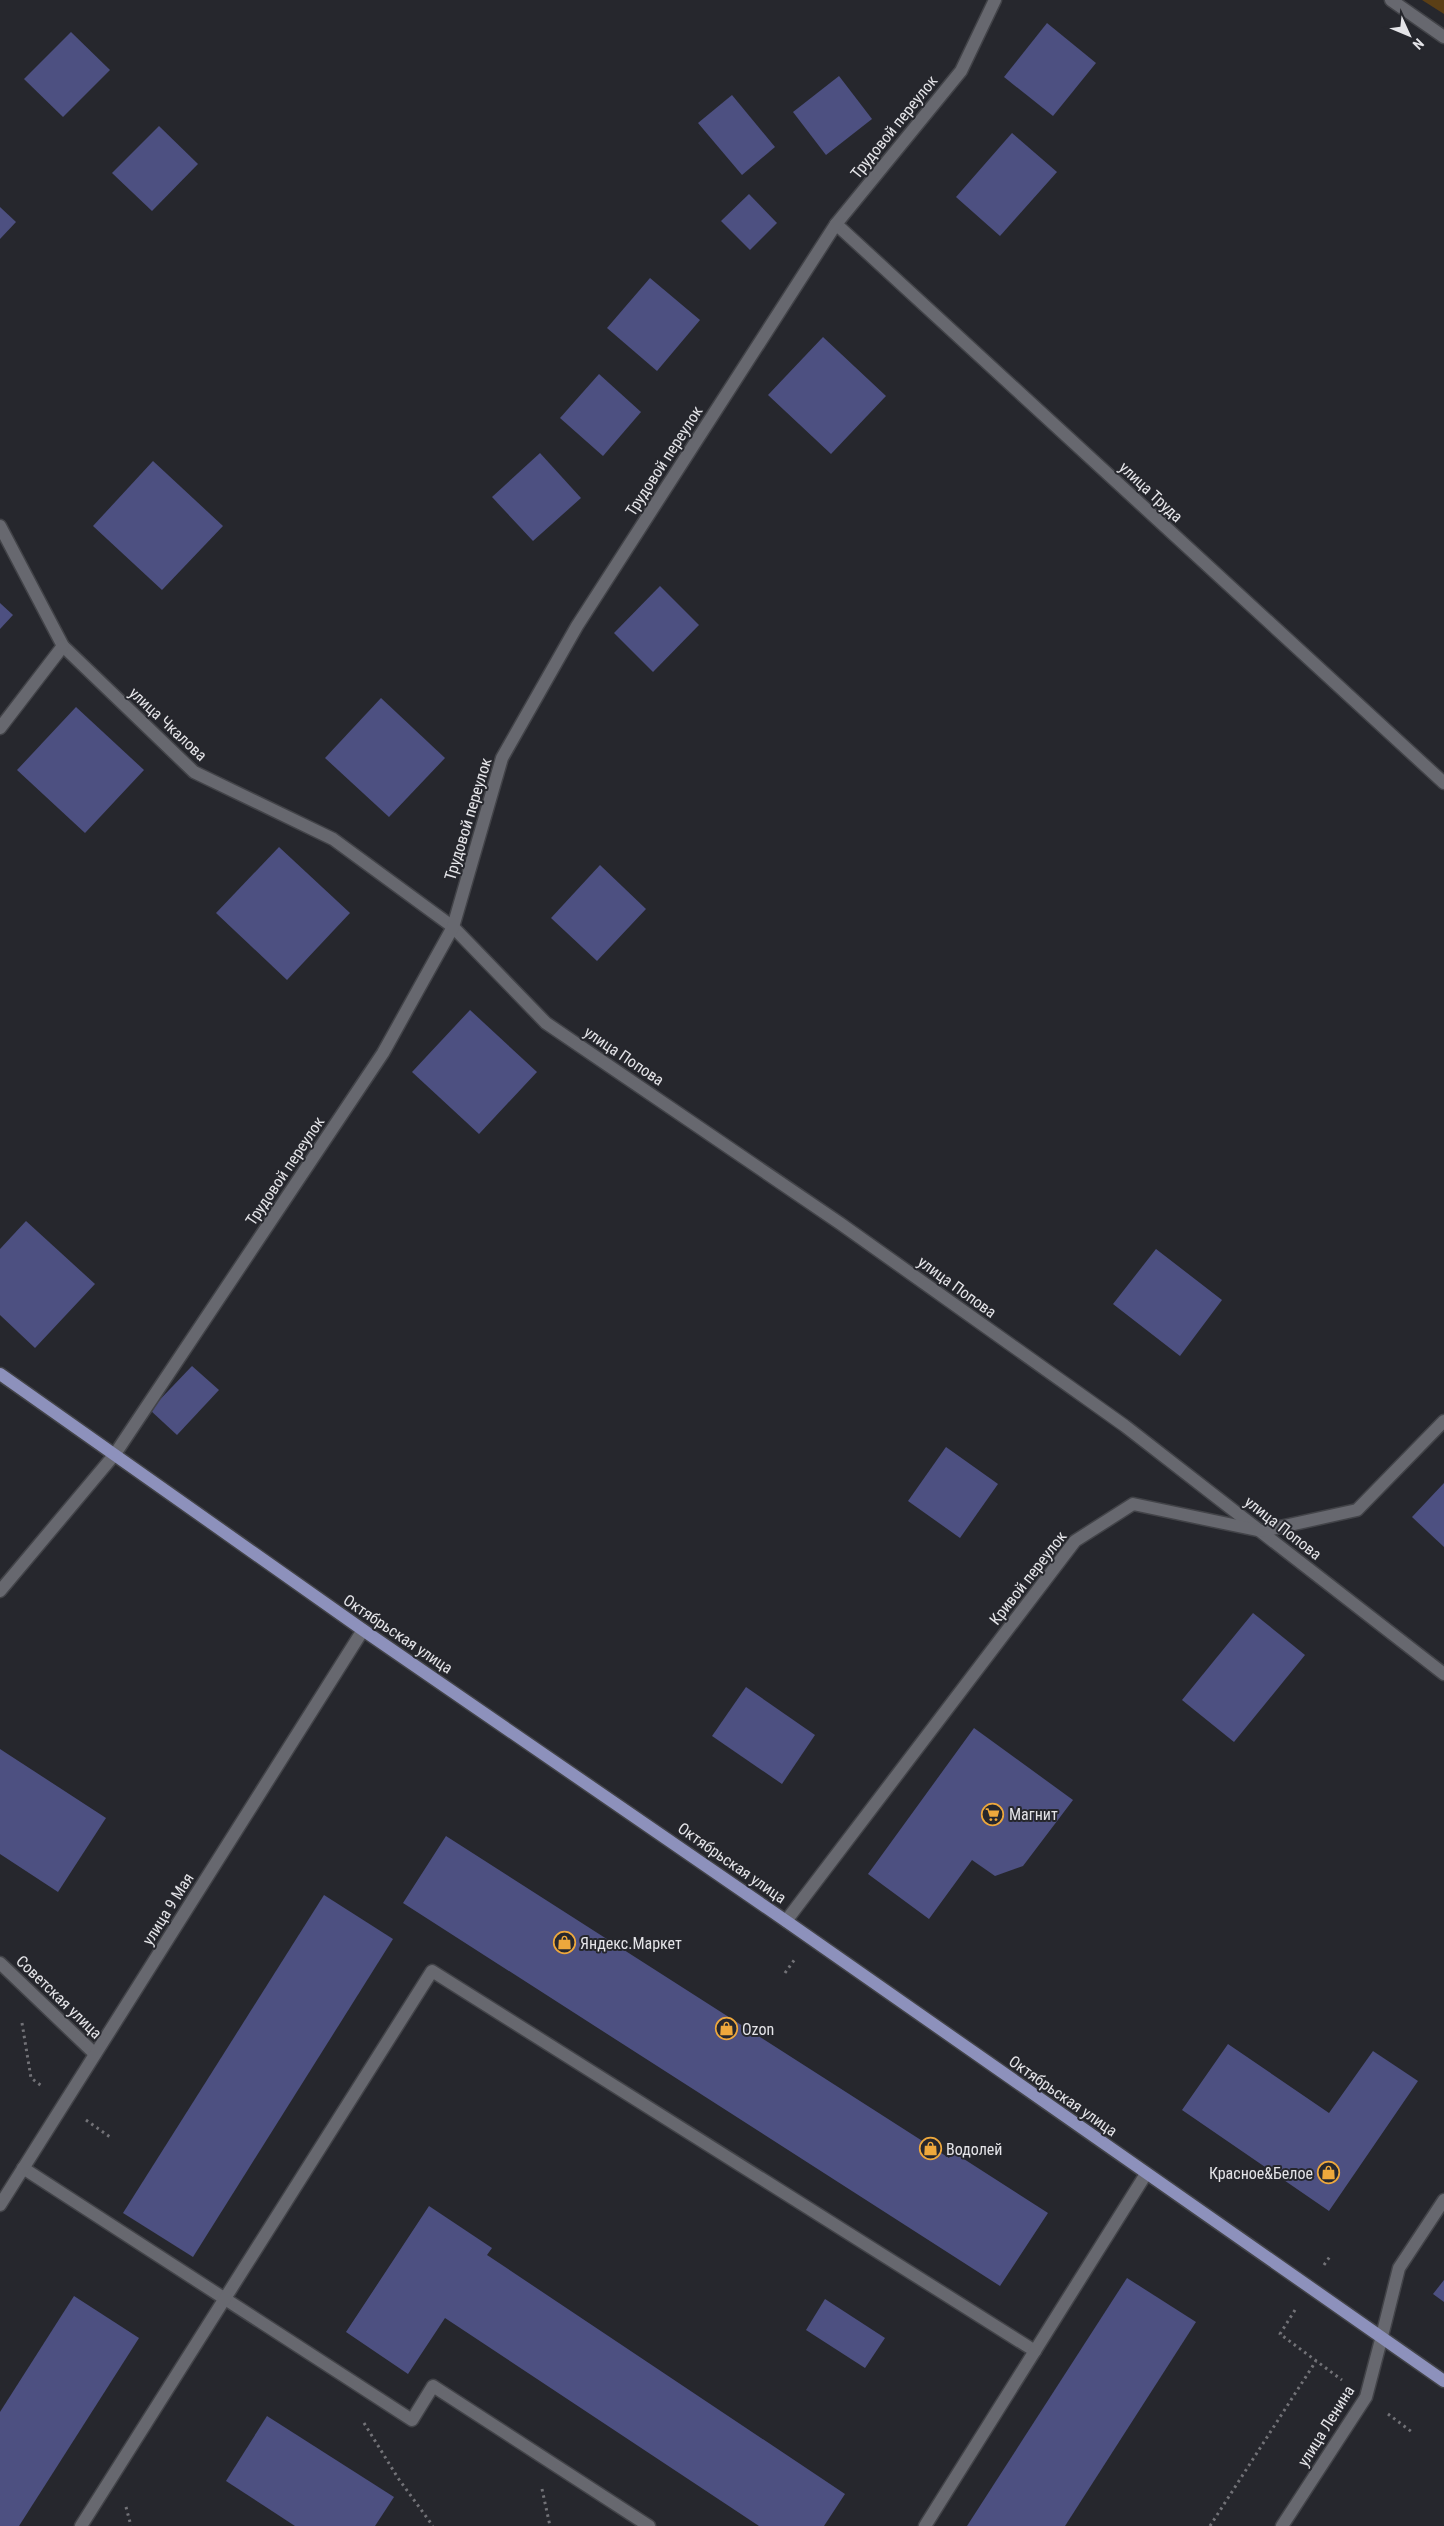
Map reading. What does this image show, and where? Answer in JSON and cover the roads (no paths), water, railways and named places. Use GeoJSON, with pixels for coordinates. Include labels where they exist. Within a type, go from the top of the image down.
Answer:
{"type":"FeatureCollection","features":[{"type":"Feature","properties":{"kind":"main road","name":"Октябрьская улица"},"geometry":{"type":"LineString","coordinates":[[0,1374],[362,1630],[786,1921],[1444,2381]]}},
{"type":"Feature","properties":{"kind":"street","name":"Трудовой переулок"},"geometry":{"type":"LineString","coordinates":[[0,1591],[115,1454],[383,1053],[453,927],[502,758],[577,626],[836,224],[961,70],[995,0]]}},
{"type":"Feature","properties":{"kind":"street"},"geometry":{"type":"LineString","coordinates":[[1391,0],[1444,37]]}},
{"type":"Feature","properties":{"kind":"street","name":"улица Труда"},"geometry":{"type":"LineString","coordinates":[[836,224],[1444,783]]}},
{"type":"Feature","properties":{"kind":"street","name":"улица Чкалова"},"geometry":{"type":"LineString","coordinates":[[0,526],[63,646],[194,772],[333,839],[453,927]]}},
{"type":"Feature","properties":{"kind":"street"},"geometry":{"type":"LineString","coordinates":[[0,728],[63,646]]}},
{"type":"Feature","properties":{"kind":"street","name":"улица Попова"},"geometry":{"type":"LineString","coordinates":[[453,927],[546,1023],[841,1224],[1125,1426],[1444,1674]]}},
{"type":"Feature","properties":{"kind":"street","name":"Кривой переулок"},"geometry":{"type":"LineString","coordinates":[[786,1921],[1075,1541],[1133,1504],[1262,1531],[1356,1510],[1444,1421]]}},
{"type":"Feature","properties":{"kind":"street","name":"улица 9 Мая"},"geometry":{"type":"LineString","coordinates":[[0,2205],[362,1630]]}},
{"type":"Feature","properties":{"kind":"street","name":"Советская улица"},"geometry":{"type":"LineString","coordinates":[[0,1963],[95,2054]]}},
{"type":"Feature","properties":{"kind":"street"},"geometry":{"type":"LineString","coordinates":[[81,2526],[432,1971],[1035,2351]]}},
{"type":"Feature","properties":{"kind":"street"},"geometry":{"type":"LineString","coordinates":[[23,2168],[412,2420],[433,2386],[649,2526]]}},
{"type":"Feature","properties":{"kind":"street"},"geometry":{"type":"LineString","coordinates":[[925,2526],[1146,2174]]}},
{"type":"Feature","properties":{"kind":"street","name":"улица Ленина"},"geometry":{"type":"LineString","coordinates":[[1282,2526],[1366,2398],[1399,2268],[1444,2200]]}},
{"type":"Feature","properties":{"kind":"place","name":"Магнит"},"geometry":{"type":"Point","coordinates":[993,1814]}},
{"type":"Feature","properties":{"kind":"place","name":"Яндекс.Маркет"},"geometry":{"type":"Point","coordinates":[564,1943]}},
{"type":"Feature","properties":{"kind":"place","name":"Ozon"},"geometry":{"type":"Point","coordinates":[726,2029]}},
{"type":"Feature","properties":{"kind":"place","name":"Водолей"},"geometry":{"type":"Point","coordinates":[930,2149]}},
{"type":"Feature","properties":{"kind":"place","name":"Красное&Белое"},"geometry":{"type":"Point","coordinates":[1329,2173]}}]}
